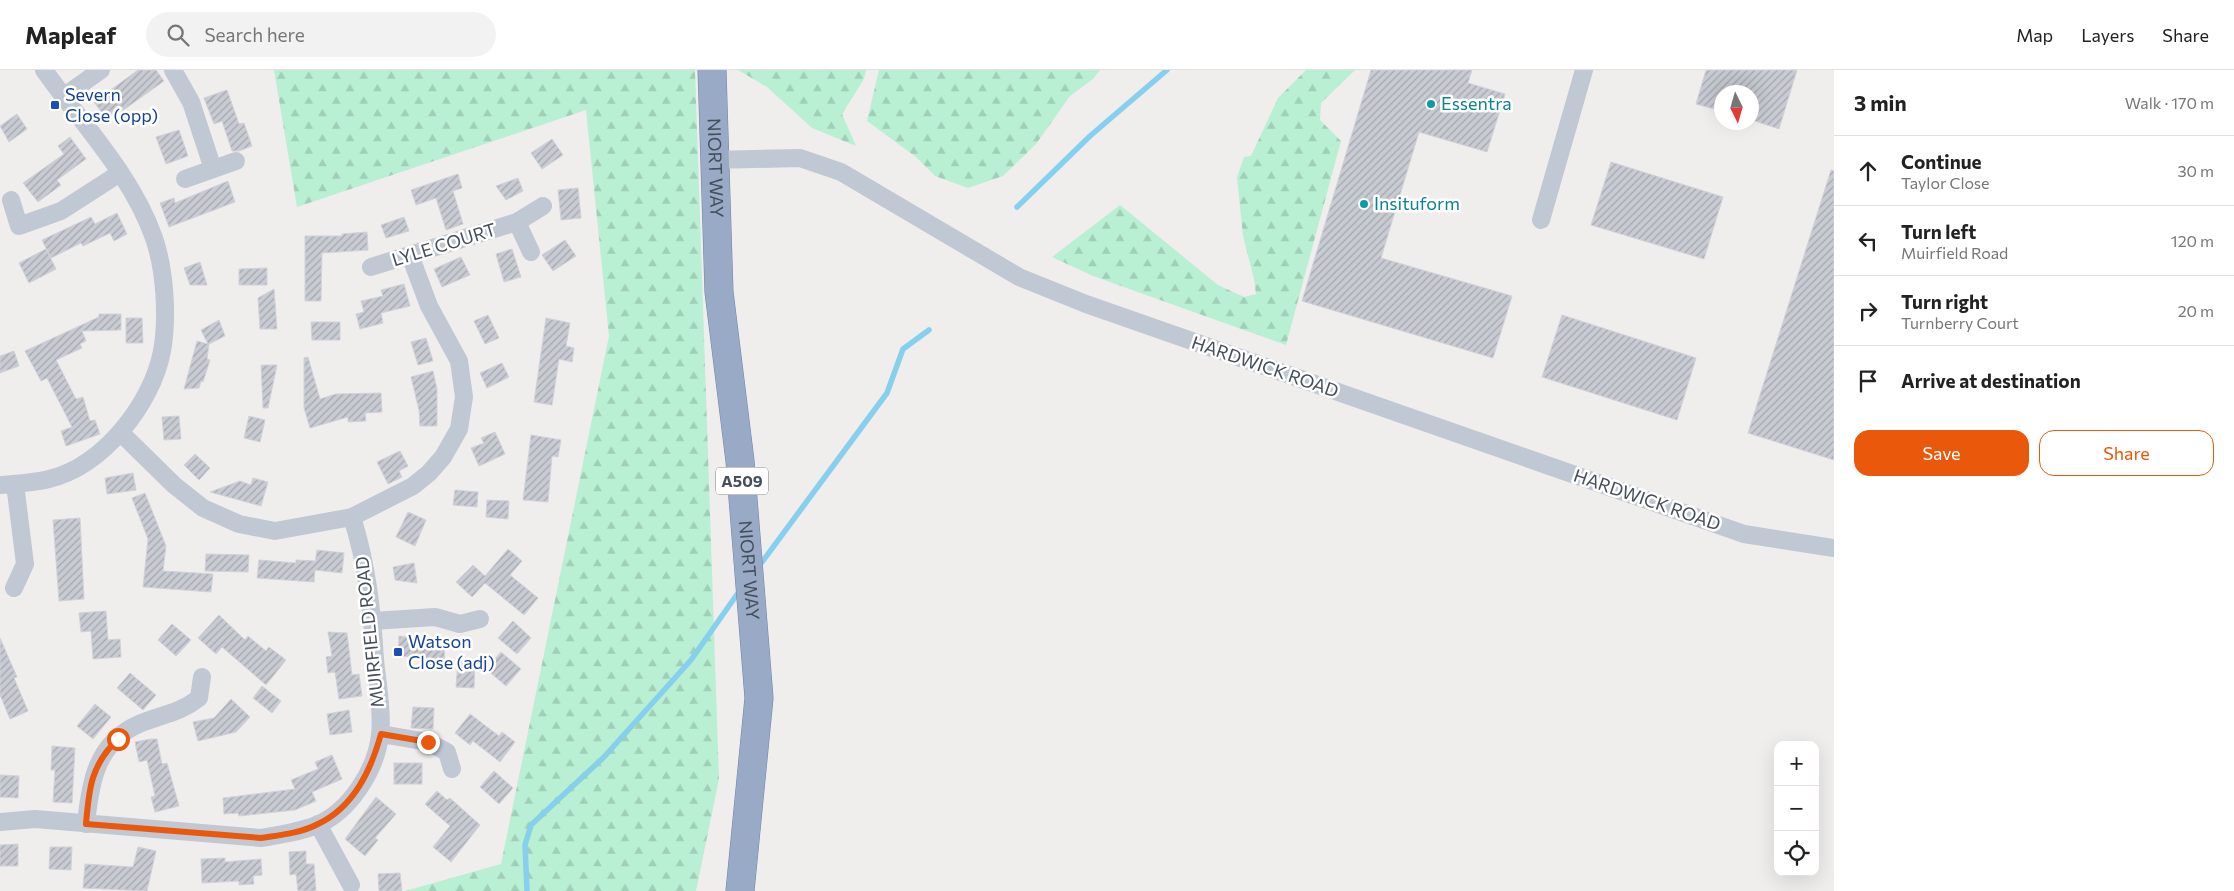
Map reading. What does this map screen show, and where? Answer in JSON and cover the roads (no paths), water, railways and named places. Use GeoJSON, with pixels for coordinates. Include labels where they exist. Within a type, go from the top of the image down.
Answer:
{"type":"FeatureCollection","features":[{"type":"Feature","properties":{"kind":"highway","name":"NIORT WAY"},"geometry":{"type":"LineString","coordinates":[[712,70],[713,160],[720,292],[740,461],[759,698],[740,891]]}},
{"type":"Feature","properties":{"kind":"street"},"geometry":{"type":"LineString","coordinates":[[14,588],[25,564],[8,484],[50,479],[87,462],[121,433],[148,391],[162,351],[164,309],[161,261],[154,237],[142,210],[120,174],[44,70]]}},
{"type":"Feature","properties":{"kind":"street"},"geometry":{"type":"LineString","coordinates":[[64,97],[100,70]]}},
{"type":"Feature","properties":{"kind":"street"},"geometry":{"type":"LineString","coordinates":[[173,70],[191,102],[213,169]]}},
{"type":"Feature","properties":{"kind":"street"},"geometry":{"type":"LineString","coordinates":[[1541,220],[1584,70]]}},
{"type":"Feature","properties":{"kind":"street","name":"HARDWICK ROAD"},"geometry":{"type":"LineString","coordinates":[[713,160],[800,158],[841,172],[1019,276],[1086,304],[1744,534],[1834,548]]}},
{"type":"Feature","properties":{"kind":"street"},"geometry":{"type":"LineString","coordinates":[[186,179],[236,161]]}},
{"type":"Feature","properties":{"kind":"street"},"geometry":{"type":"LineString","coordinates":[[11,200],[19,226],[61,212],[120,174]]}},
{"type":"Feature","properties":{"kind":"street","name":"LYLE COURT"},"geometry":{"type":"LineString","coordinates":[[371,267],[516,222],[543,206]]}},
{"type":"Feature","properties":{"kind":"street","name":"LYLE COURT"},"geometry":{"type":"LineString","coordinates":[[516,222],[531,252]]}},
{"type":"Feature","properties":{"kind":"street"},"geometry":{"type":"LineString","coordinates":[[121,433],[174,485],[202,508],[239,524],[275,530],[352,517],[412,486],[429,473],[443,457],[459,428],[464,397],[459,361],[429,306],[410,255]]}},
{"type":"Feature","properties":{"kind":"street","name":"MUIRFIELD ROAD"},"geometry":{"type":"LineString","coordinates":[[0,822],[35,819],[261,838],[289,833],[318,824],[340,808],[363,783],[374,759],[381,734],[373,621],[364,554],[352,517]]}},
{"type":"Feature","properties":{"kind":"street"},"geometry":{"type":"LineString","coordinates":[[373,621],[435,617],[460,624],[480,619]]}},
{"type":"Feature","properties":{"kind":"street"},"geometry":{"type":"LineString","coordinates":[[86,824],[89,791],[93,773],[104,753],[138,724],[186,708],[198,698],[202,678]]}},
{"type":"Feature","properties":{"kind":"street"},"geometry":{"type":"LineString","coordinates":[[381,734],[428,742],[446,752],[452,769]]}},
{"type":"Feature","properties":{"kind":"street"},"geometry":{"type":"LineString","coordinates":[[318,824],[351,885]]}},
{"type":"Feature","properties":{"kind":"waterway"},"geometry":{"type":"LineString","coordinates":[[1017,207],[1090,136],[1167,70]]}},
{"type":"Feature","properties":{"kind":"waterway"},"geometry":{"type":"LineString","coordinates":[[762,562],[887,393],[903,349],[929,330]]}},
{"type":"Feature","properties":{"kind":"waterway"},"geometry":{"type":"LineString","coordinates":[[527,891],[525,845],[531,825],[604,757],[691,660],[738,593]]}},
{"type":"Feature","properties":{"kind":"place","name":"Essentra"},"geometry":{"type":"Point","coordinates":[1431,104]}},
{"type":"Feature","properties":{"kind":"place","name":"Severn Close (opp)"},"geometry":{"type":"Point","coordinates":[55,105]}},
{"type":"Feature","properties":{"kind":"place","name":"Insituform"},"geometry":{"type":"Point","coordinates":[1364,204]}},
{"type":"Feature","properties":{"kind":"place","name":"Watson Close (adj)"},"geometry":{"type":"Point","coordinates":[398,652]}}]}
